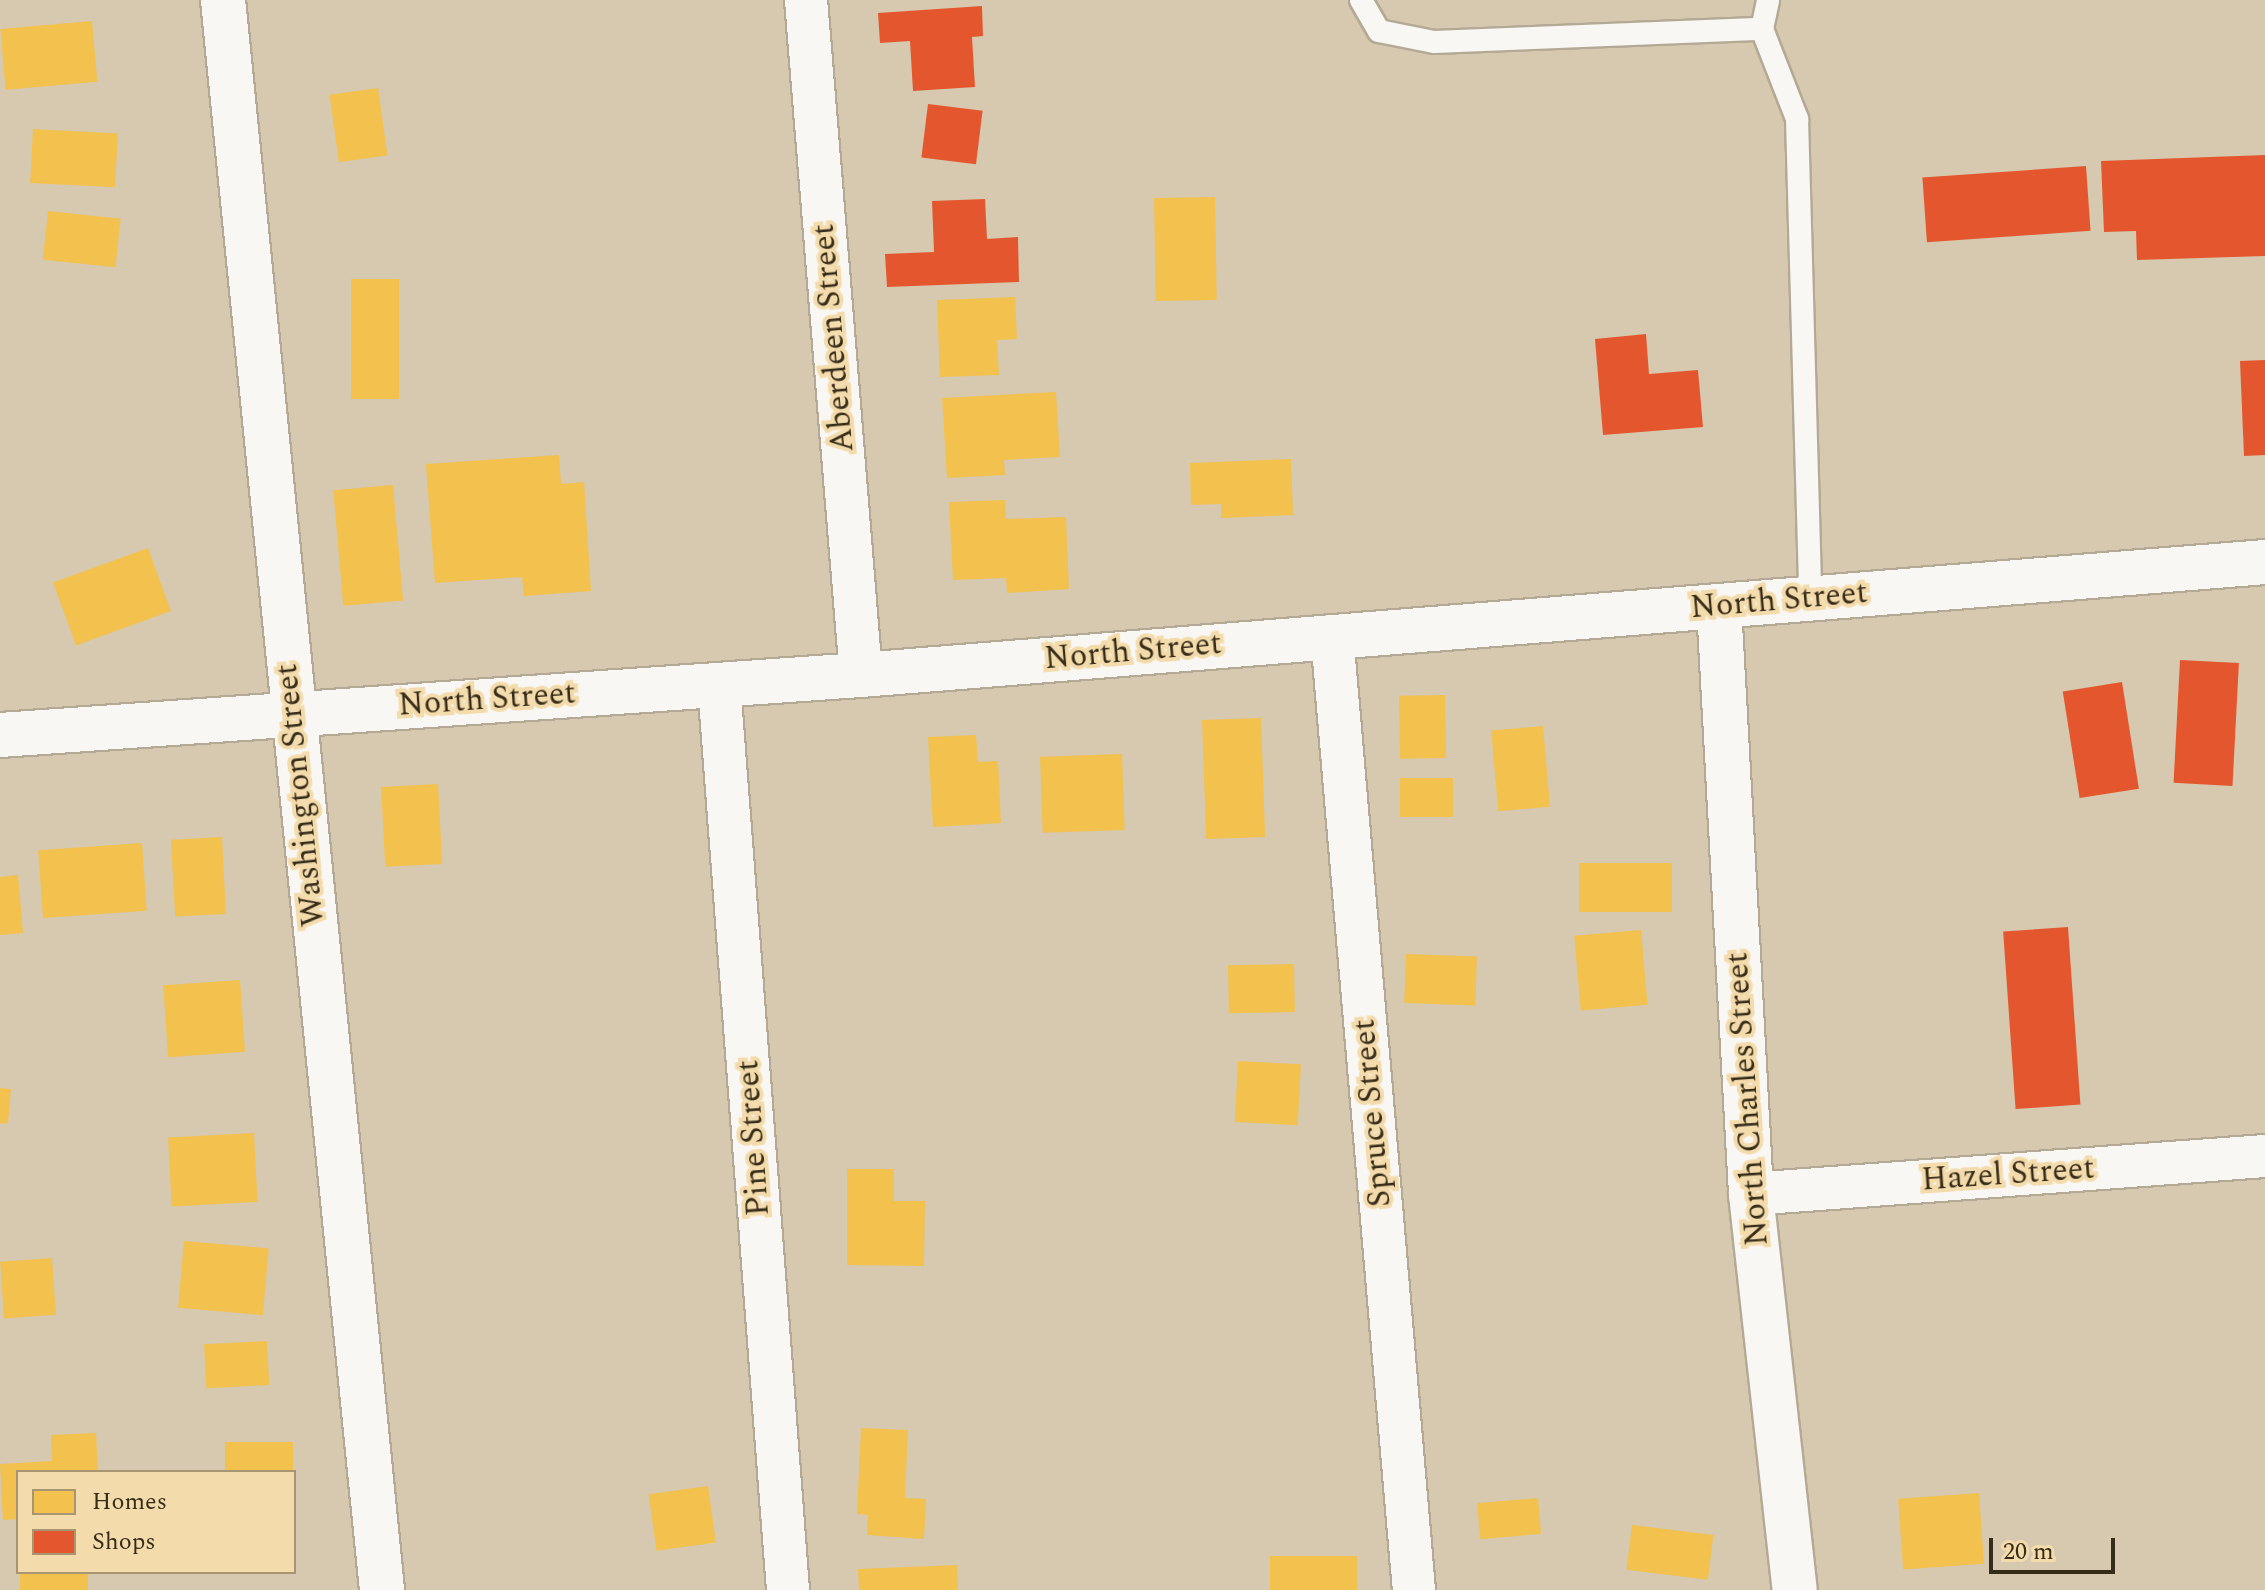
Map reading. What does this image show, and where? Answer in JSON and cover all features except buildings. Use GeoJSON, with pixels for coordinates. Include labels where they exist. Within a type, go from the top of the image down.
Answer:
{"type":"FeatureCollection","features":[{"type":"Feature","properties":{"kind":"street","name":"Washington Street"},"geometry":{"type":"LineString","coordinates":[[223,0],[382,1590]]}},
{"type":"Feature","properties":{"kind":"street","name":"Aberdeen Street"},"geometry":{"type":"LineString","coordinates":[[806,0],[861,675]]}},
{"type":"Feature","properties":{"kind":"street","name":"North Street"},"geometry":{"type":"LineString","coordinates":[[0,735],[292,712],[861,675],[2265,562]]}},
{"type":"Feature","properties":{"kind":"street","name":"North Charles Street"},"geometry":{"type":"LineString","coordinates":[[1719,606],[1751,1194],[1795,1590]]}},
{"type":"Feature","properties":{"kind":"street","name":"Spruce Street"},"geometry":{"type":"LineString","coordinates":[[1332,636],[1414,1590]]}},
{"type":"Feature","properties":{"kind":"street","name":"Pine Street"},"geometry":{"type":"LineString","coordinates":[[719,685],[788,1590]]}},
{"type":"Feature","properties":{"kind":"street","name":"Hazel Street"},"geometry":{"type":"LineString","coordinates":[[1751,1194],[2265,1156]]}},
{"type":"Feature","properties":{"kind":"lane"},"geometry":{"type":"LineString","coordinates":[[1361,0],[1379,31],[1434,42],[1762,29]]}},
{"type":"Feature","properties":{"kind":"lane"},"geometry":{"type":"LineString","coordinates":[[1768,0],[1762,29],[1797,119],[1810,599]]}}]}
